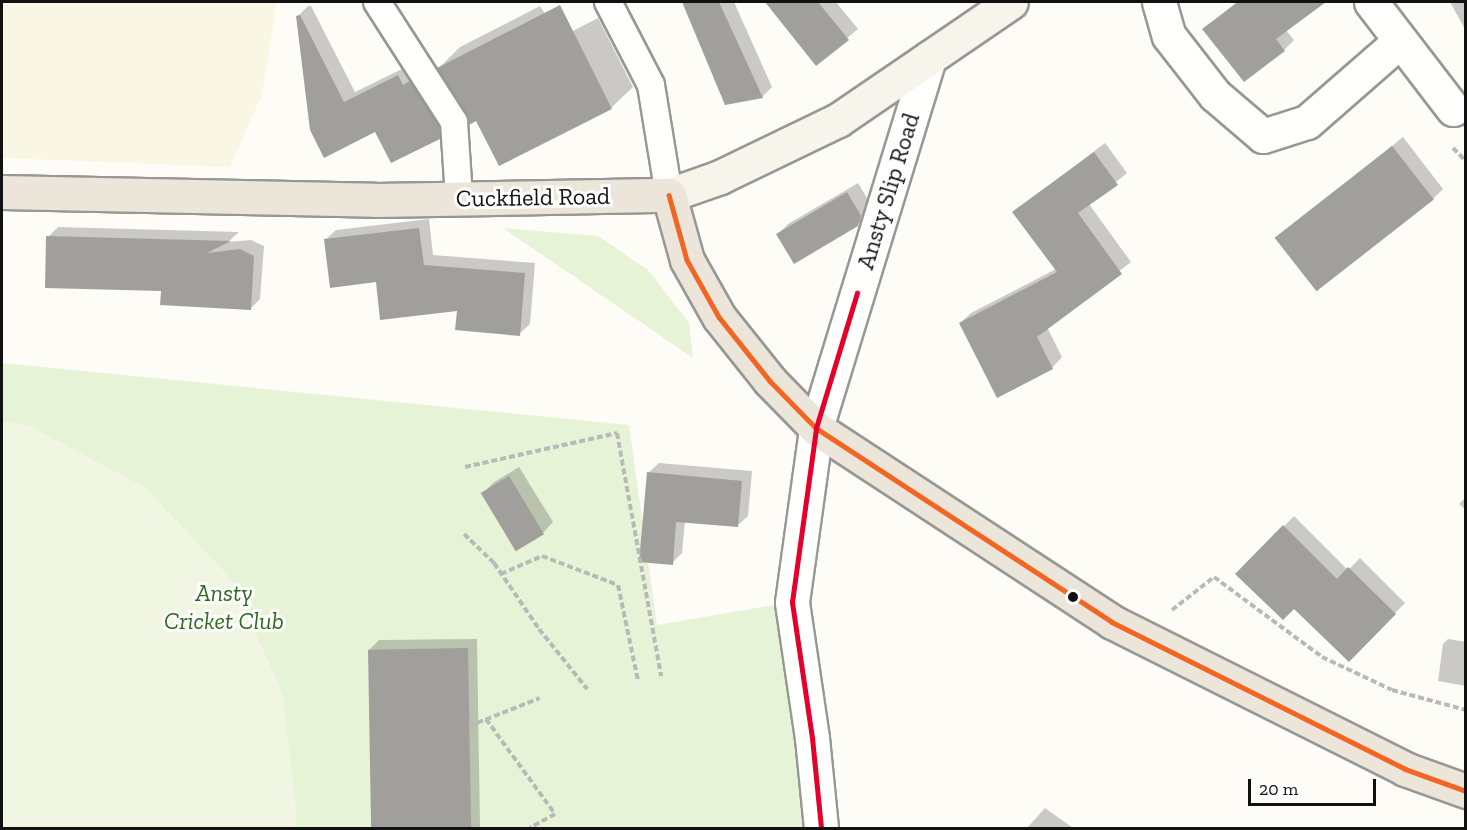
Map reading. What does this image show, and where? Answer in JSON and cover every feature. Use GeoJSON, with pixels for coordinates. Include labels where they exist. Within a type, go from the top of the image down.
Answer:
{"type":"FeatureCollection","features":[{"type":"Feature","properties":{"kind":"highway","name":"Cuckfield Road"},"geometry":{"type":"LineString","coordinates":[[2,192],[375,200],[669,195]]}},
{"type":"Feature","properties":{"kind":"highway"},"geometry":{"type":"LineString","coordinates":[[669,195],[687,260],[719,317],[770,381],[816,428],[1112,622],[1405,769],[1466,791]]}},
{"type":"Feature","properties":{"kind":"main road","name":"Cuckfield Road"},"geometry":{"type":"LineString","coordinates":[[669,195],[720,177],[838,120],[1011,2]]}},
{"type":"Feature","properties":{"kind":"street"},"geometry":{"type":"LineString","coordinates":[[1160,2],[1169,36],[1182,53],[1215,95],[1263,136],[1306,122],[1400,41]]}},
{"type":"Feature","properties":{"kind":"street"},"geometry":{"type":"LineString","coordinates":[[1371,2],[1453,108]]}},
{"type":"Feature","properties":{"kind":"street","name":"Ansty Slip Road"},"geometry":{"type":"LineString","coordinates":[[821,828],[814,747],[792,602],[816,428],[929,58]]}},
{"type":"Feature","properties":{"kind":"lane"},"geometry":{"type":"LineString","coordinates":[[377,2],[454,122],[459,198]]}},
{"type":"Feature","properties":{"kind":"lane"},"geometry":{"type":"LineString","coordinates":[[615,5],[651,85],[669,195]]}},
{"type":"Feature","properties":{"kind":"path"},"geometry":{"type":"LineString","coordinates":[[465,467],[617,433],[661,676]]}},
{"type":"Feature","properties":{"kind":"path"},"geometry":{"type":"LineString","coordinates":[[464,534],[494,563],[539,629],[587,689]]}},
{"type":"Feature","properties":{"kind":"path"},"geometry":{"type":"LineString","coordinates":[[501,573],[542,556],[618,585],[638,681]]}},
{"type":"Feature","properties":{"kind":"path"},"geometry":{"type":"LineString","coordinates":[[1138,636],[1214,577],[1322,657],[1392,690],[1466,710]]}},
{"type":"Feature","properties":{"kind":"path"},"geometry":{"type":"LineString","coordinates":[[469,726],[540,698]]}},
{"type":"Feature","properties":{"kind":"path"},"geometry":{"type":"LineString","coordinates":[[486,719],[555,814],[530,828]]}},
{"type":"Feature","properties":{"kind":"shaded area"},"geometry":{"type":"Polygon","coordinates":[[[2,2],[277,2],[262,95],[230,167],[2,158],[2,2]]]}},
{"type":"Feature","properties":{"kind":"green space"},"geometry":{"type":"Polygon","coordinates":[[[503,228],[598,236],[648,270],[689,323],[693,358],[503,228]]]}},
{"type":"Feature","properties":{"kind":"green space","name":"Ansty Cricket Club"},"geometry":{"type":"Polygon","coordinates":[[[2,363],[629,425],[657,625],[792,602],[821,828],[2,828],[2,363]]]}},
{"type":"Feature","properties":{"kind":"green space"},"geometry":{"type":"Polygon","coordinates":[[[2,421],[30,426],[146,488],[232,580],[283,695],[297,819],[295,828],[2,828],[2,421]]]}},
{"type":"Feature","properties":{"kind":"building"},"geometry":{"type":"Polygon","coordinates":[[[682,2],[719,2],[763,98],[725,105],[682,2]]]}},
{"type":"Feature","properties":{"kind":"building"},"geometry":{"type":"Polygon","coordinates":[[[765,2],[818,2],[849,40],[816,66],[765,2]]]}},
{"type":"Feature","properties":{"kind":"building"},"geometry":{"type":"Polygon","coordinates":[[[1238,2],[1326,2],[1276,39],[1285,51],[1244,82],[1202,29],[1238,2]]]}},
{"type":"Feature","properties":{"kind":"building"},"geometry":{"type":"Polygon","coordinates":[[[560,5],[612,109],[499,166],[476,121],[469,125],[467,114],[437,68],[560,5]]]}},
{"type":"Feature","properties":{"kind":"building"},"geometry":{"type":"Polygon","coordinates":[[[300,15],[344,102],[398,75],[403,85],[410,81],[439,127],[440,139],[391,163],[375,132],[324,158],[310,130],[296,16],[300,15]]]}},
{"type":"Feature","properties":{"kind":"building"},"geometry":{"type":"Polygon","coordinates":[[[1392,146],[1434,200],[1316,291],[1275,238],[1392,146]]]}},
{"type":"Feature","properties":{"kind":"building"},"geometry":{"type":"Polygon","coordinates":[[[1094,152],[1118,185],[1078,213],[1122,274],[1037,337],[1053,369],[997,398],[959,323],[1057,272],[1012,212],[1094,152]]]}},
{"type":"Feature","properties":{"kind":"building"},"geometry":{"type":"Polygon","coordinates":[[[847,192],[861,216],[858,226],[794,264],[776,234],[847,192]]]}},
{"type":"Feature","properties":{"kind":"building"},"geometry":{"type":"Polygon","coordinates":[[[419,228],[424,265],[525,273],[520,336],[455,330],[457,311],[380,320],[376,282],[330,288],[324,239],[419,228]]]}},
{"type":"Feature","properties":{"kind":"building"},"geometry":{"type":"Polygon","coordinates":[[[46,236],[231,241],[207,253],[240,249],[254,256],[251,310],[160,305],[161,291],[45,288],[46,236]]]}},
{"type":"Feature","properties":{"kind":"building"},"geometry":{"type":"Polygon","coordinates":[[[647,472],[742,481],[738,527],[676,522],[673,565],[639,562],[647,472]]]}},
{"type":"Feature","properties":{"kind":"building"},"geometry":{"type":"Polygon","coordinates":[[[509,476],[544,534],[516,551],[481,493],[509,476]]]}},
{"type":"Feature","properties":{"kind":"building"},"geometry":{"type":"Polygon","coordinates":[[[1283,525],[1337,579],[1348,567],[1396,614],[1349,662],[1294,609],[1283,620],[1235,574],[1283,525]]]}},
{"type":"Feature","properties":{"kind":"building"},"geometry":{"type":"Polygon","coordinates":[[[468,648],[471,828],[371,828],[368,650],[468,648]]]}},
{"type":"Feature","properties":{"kind":"transit line"},"geometry":{"type":"LineString","coordinates":[[669,195],[687,260],[719,317],[770,381],[816,428],[1112,622],[1405,769],[1466,791]]}},
{"type":"Feature","properties":{"kind":"transit line"},"geometry":{"type":"LineString","coordinates":[[821,828],[812,738],[792,602],[816,428],[857,293]]}}]}
